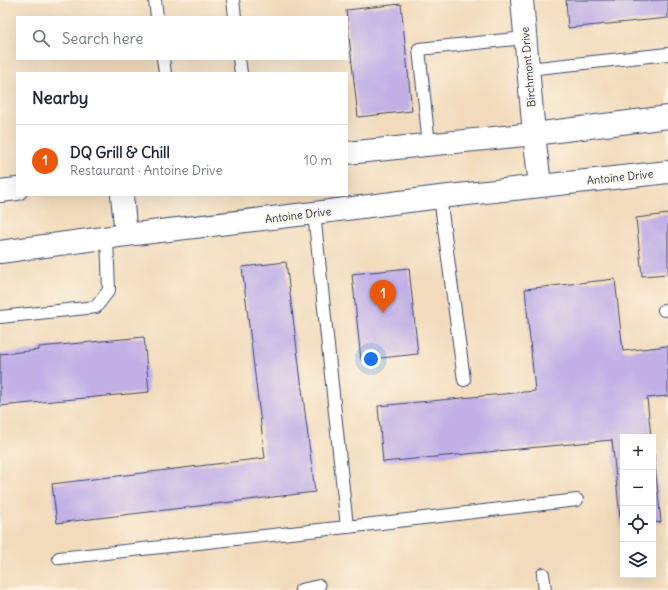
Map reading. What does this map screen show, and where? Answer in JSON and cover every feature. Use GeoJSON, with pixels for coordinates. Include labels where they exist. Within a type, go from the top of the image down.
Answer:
{"type":"FeatureCollection","features":[{"type":"Feature","properties":{"kind":"main road","name":"Birchmont Drive"},"geometry":{"type":"LineString","coordinates":[[522,0],[540,185]]}},
{"type":"Feature","properties":{"kind":"main road"},"geometry":{"type":"LineString","coordinates":[[348,153],[534,134],[668,117]]}},
{"type":"Feature","properties":{"kind":"main road","name":"Antoine Drive"},"geometry":{"type":"LineString","coordinates":[[0,252],[116,236],[540,185],[668,172]]}},
{"type":"Feature","properties":{"kind":"main road"},"geometry":{"type":"LineString","coordinates":[[0,191],[16,189]]}},
{"type":"Feature","properties":{"kind":"main road"},"geometry":{"type":"LineString","coordinates":[[116,236],[122,196]]}},
{"type":"Feature","properties":{"kind":"lane"},"geometry":{"type":"LineString","coordinates":[[155,0],[157,16]]}},
{"type":"Feature","properties":{"kind":"lane"},"geometry":{"type":"LineString","coordinates":[[233,0],[235,16]]}},
{"type":"Feature","properties":{"kind":"lane"},"geometry":{"type":"LineString","coordinates":[[429,145],[418,49],[525,38]]}},
{"type":"Feature","properties":{"kind":"lane"},"geometry":{"type":"LineString","coordinates":[[528,69],[668,54]]}},
{"type":"Feature","properties":{"kind":"lane"},"geometry":{"type":"LineString","coordinates":[[163,60],[165,72]]}},
{"type":"Feature","properties":{"kind":"lane"},"geometry":{"type":"LineString","coordinates":[[239,60],[241,72]]}},
{"type":"Feature","properties":{"kind":"lane"},"geometry":{"type":"LineString","coordinates":[[440,197],[464,380]]}},
{"type":"Feature","properties":{"kind":"lane"},"geometry":{"type":"LineString","coordinates":[[314,213],[347,527]]}},
{"type":"Feature","properties":{"kind":"lane"},"geometry":{"type":"LineString","coordinates":[[0,317],[96,307],[109,290],[116,236]]}},
{"type":"Feature","properties":{"kind":"lane"},"geometry":{"type":"LineString","coordinates":[[59,558],[347,527],[577,500]]}},
{"type":"Feature","properties":{"kind":"lane"},"geometry":{"type":"LineString","coordinates":[[543,574],[545,590]]}},
{"type":"Feature","properties":{"kind":"lane"},"geometry":{"type":"LineString","coordinates":[[301,590],[319,586]]}},
{"type":"Feature","properties":{"kind":"building"},"geometry":{"type":"Polygon","coordinates":[[[566,0],[668,0],[668,18],[568,28],[566,0]]]}},
{"type":"Feature","properties":{"kind":"building"},"geometry":{"type":"Polygon","coordinates":[[[401,4],[412,111],[358,117],[348,16],[347,16],[346,10],[401,4]]]}},
{"type":"Feature","properties":{"kind":"building"},"geometry":{"type":"Polygon","coordinates":[[[668,214],[668,274],[642,276],[636,218],[668,214]]]}},
{"type":"Feature","properties":{"kind":"building"},"geometry":{"type":"Polygon","coordinates":[[[286,262],[315,492],[57,523],[52,484],[265,458],[242,267],[286,262]]]}},
{"type":"Feature","properties":{"kind":"building"},"geometry":{"type":"Polygon","coordinates":[[[409,268],[418,354],[361,360],[352,274],[409,268]]]}},
{"type":"Feature","properties":{"kind":"building"},"geometry":{"type":"Polygon","coordinates":[[[615,279],[623,351],[668,346],[668,396],[647,398],[651,434],[620,434],[620,517],[612,440],[383,462],[378,406],[535,391],[525,289],[615,279]]]}},
{"type":"Feature","properties":{"kind":"building"},"geometry":{"type":"Polygon","coordinates":[[[144,337],[149,392],[0,406],[0,354],[39,350],[39,347],[144,337]]]}},
{"type":"Feature","properties":{"kind":"building"},"geometry":{"type":"Polygon","coordinates":[[[656,474],[661,522],[656,523],[656,474]]]}},
{"type":"Feature","properties":{"kind":"place","name":"DQ Grill & Chill"},"geometry":{"type":"Point","coordinates":[383,313]}}]}
